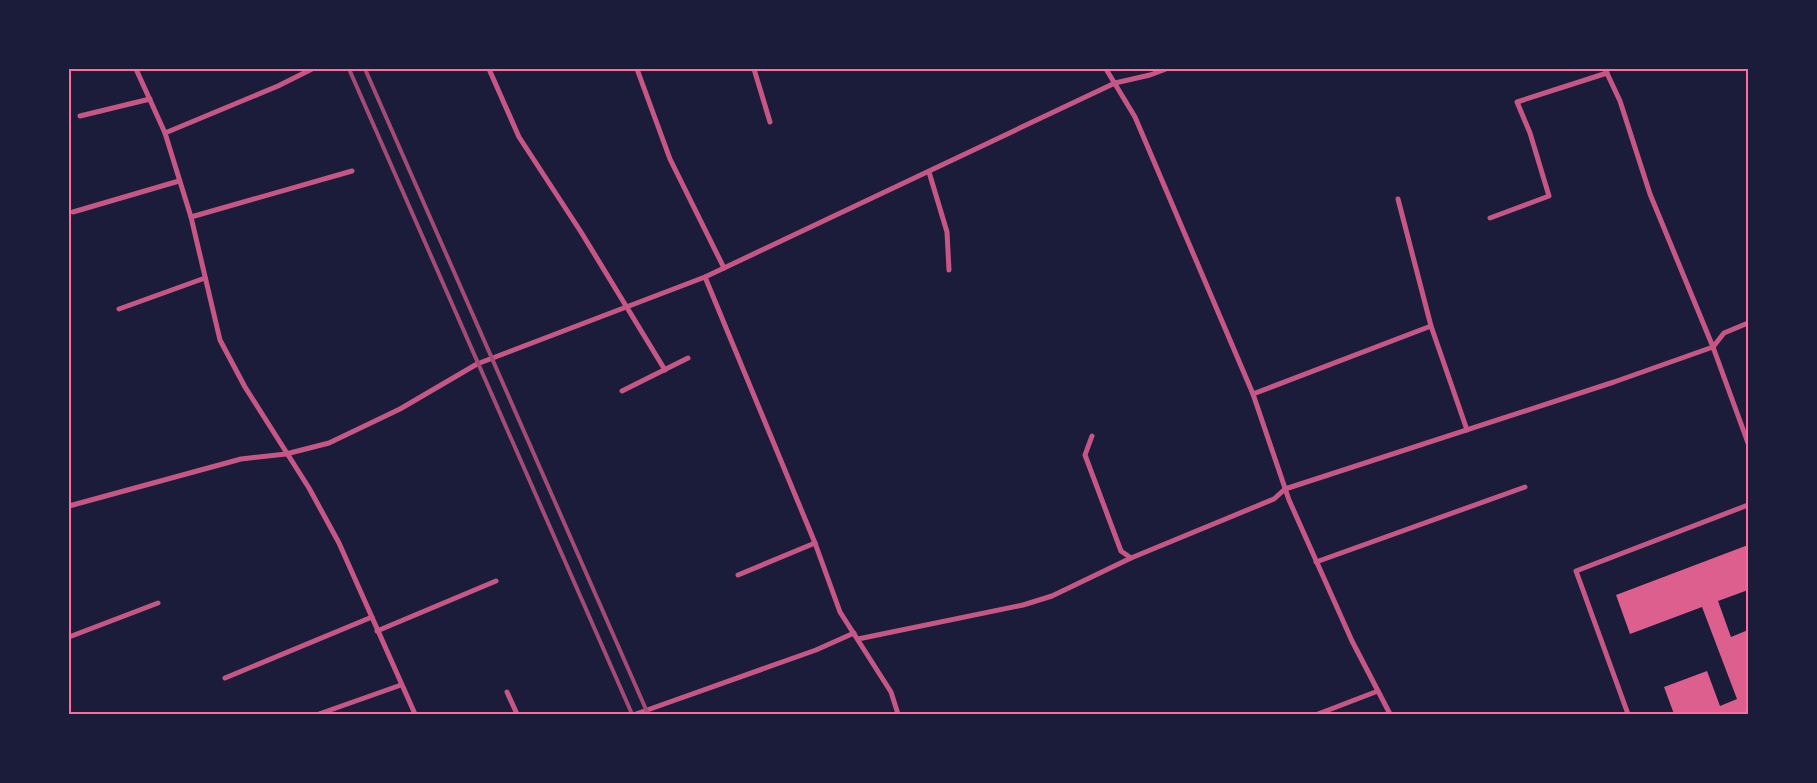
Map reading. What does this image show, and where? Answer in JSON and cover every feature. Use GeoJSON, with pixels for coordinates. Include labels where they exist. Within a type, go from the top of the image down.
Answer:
{"type":"FeatureCollection","features":[{"type":"Feature","properties":{"kind":"street"},"geometry":{"type":"LineString","coordinates":[[136,69],[165,133],[178,181],[191,217],[220,340],[245,387],[309,488],[339,543],[415,714]]}},
{"type":"Feature","properties":{"kind":"street"},"geometry":{"type":"LineString","coordinates":[[165,133],[278,86],[312,69]]}},
{"type":"Feature","properties":{"kind":"street"},"geometry":{"type":"LineString","coordinates":[[489,69],[519,136],[665,370]]}},
{"type":"Feature","properties":{"kind":"street"},"geometry":{"type":"LineString","coordinates":[[637,69],[670,159],[724,268]]}},
{"type":"Feature","properties":{"kind":"street"},"geometry":{"type":"LineString","coordinates":[[754,69],[770,122]]}},
{"type":"Feature","properties":{"kind":"street"},"geometry":{"type":"LineString","coordinates":[[1106,69],[1135,117],[1253,394],[1285,489],[1316,562],[1352,641],[1390,714]]}},
{"type":"Feature","properties":{"kind":"street"},"geometry":{"type":"LineString","coordinates":[[69,506],[241,459],[286,454],[329,444],[400,409],[477,364],[588,320],[705,277],[1115,83],[1150,75],[1166,69]]}},
{"type":"Feature","properties":{"kind":"street"},"geometry":{"type":"LineString","coordinates":[[1490,218],[1549,196],[1530,133],[1517,102],[1606,71],[1620,101],[1650,194],[1713,347],[1748,443]]}},
{"type":"Feature","properties":{"kind":"street"},"geometry":{"type":"LineString","coordinates":[[80,116],[150,99]]}},
{"type":"Feature","properties":{"kind":"street"},"geometry":{"type":"LineString","coordinates":[[191,217],[352,171]]}},
{"type":"Feature","properties":{"kind":"street"},"geometry":{"type":"LineString","coordinates":[[929,172],[947,232],[949,270]]}},
{"type":"Feature","properties":{"kind":"street"},"geometry":{"type":"LineString","coordinates":[[73,212],[178,181]]}},
{"type":"Feature","properties":{"kind":"street"},"geometry":{"type":"LineString","coordinates":[[1398,199],[1431,326],[1467,430]]}},
{"type":"Feature","properties":{"kind":"street"},"geometry":{"type":"LineString","coordinates":[[705,277],[814,543],[840,612],[891,692],[898,714]]}},
{"type":"Feature","properties":{"kind":"street"},"geometry":{"type":"LineString","coordinates":[[119,308],[206,278]]}},
{"type":"Feature","properties":{"kind":"street"},"geometry":{"type":"LineString","coordinates":[[858,639],[1024,605],[1052,596],[1131,558],[1274,499],[1285,489],[1605,385],[1713,347],[1724,333],[1748,323]]}},
{"type":"Feature","properties":{"kind":"street"},"geometry":{"type":"LineString","coordinates":[[1253,394],[1431,326]]}},
{"type":"Feature","properties":{"kind":"street"},"geometry":{"type":"LineString","coordinates":[[622,391],[688,358]]}},
{"type":"Feature","properties":{"kind":"street"},"geometry":{"type":"LineString","coordinates":[[1092,436],[1085,455],[1121,552],[1131,558]]}},
{"type":"Feature","properties":{"kind":"street"},"geometry":{"type":"LineString","coordinates":[[1316,562],[1525,487]]}},
{"type":"Feature","properties":{"kind":"street"},"geometry":{"type":"LineString","coordinates":[[1628,714],[1576,571],[1748,505]]}},
{"type":"Feature","properties":{"kind":"street"},"geometry":{"type":"LineString","coordinates":[[738,575],[814,543]]}},
{"type":"Feature","properties":{"kind":"street"},"geometry":{"type":"LineString","coordinates":[[378,631],[496,581]]}},
{"type":"Feature","properties":{"kind":"street"},"geometry":{"type":"LineString","coordinates":[[69,637],[158,603]]}},
{"type":"Feature","properties":{"kind":"street"},"geometry":{"type":"LineString","coordinates":[[225,678],[372,617]]}},
{"type":"Feature","properties":{"kind":"street"},"geometry":{"type":"LineString","coordinates":[[636,714],[816,650],[854,632]]}},
{"type":"Feature","properties":{"kind":"street"},"geometry":{"type":"LineString","coordinates":[[319,714],[401,685]]}},
{"type":"Feature","properties":{"kind":"street"},"geometry":{"type":"LineString","coordinates":[[1318,714],[1378,691]]}},
{"type":"Feature","properties":{"kind":"street"},"geometry":{"type":"LineString","coordinates":[[507,692],[517,714]]}},
{"type":"Feature","properties":{"kind":"building"},"geometry":{"type":"Polygon","coordinates":[[[1748,545],[1748,590],[1718,601],[1731,637],[1748,630],[1748,714],[1674,714],[1664,687],[1707,671],[1720,706],[1737,699],[1702,607],[1630,634],[1616,595],[1748,545]]]}},
{"type":"Feature","properties":{"kind":"railway"},"geometry":{"type":"LineString","coordinates":[[349,69],[632,714]]}},
{"type":"Feature","properties":{"kind":"railway"},"geometry":{"type":"LineString","coordinates":[[365,69],[648,714]]}}]}
